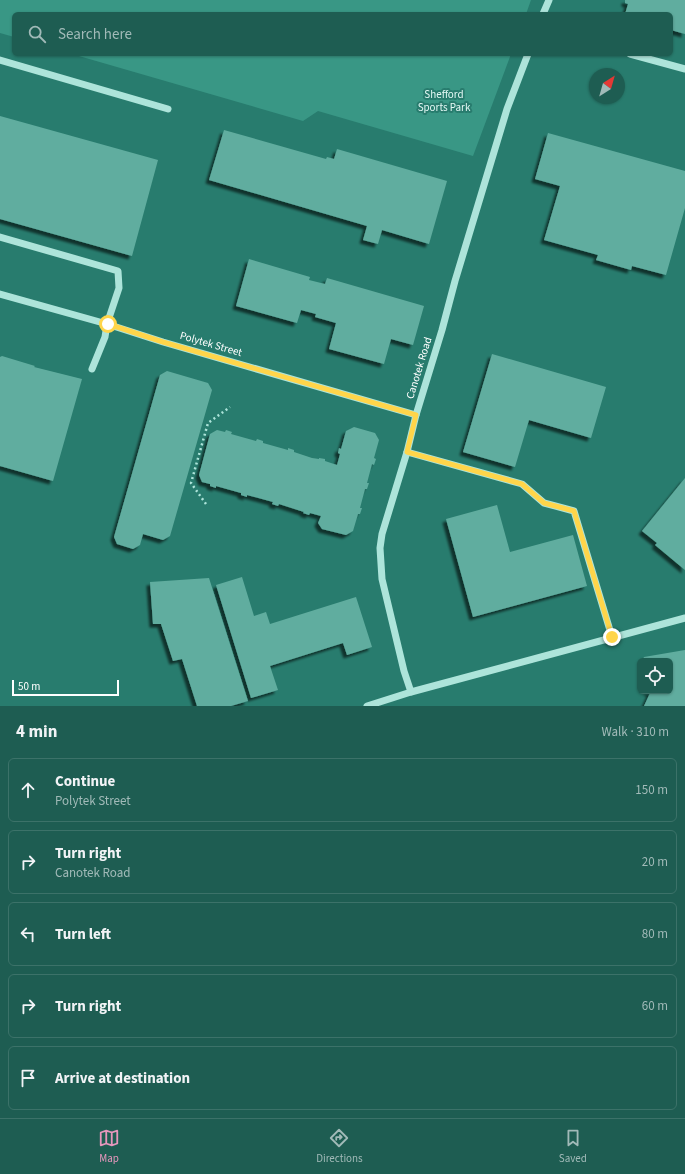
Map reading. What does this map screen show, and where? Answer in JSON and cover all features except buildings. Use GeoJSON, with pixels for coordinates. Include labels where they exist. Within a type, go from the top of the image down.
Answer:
{"type":"FeatureCollection","features":[{"type":"Feature","properties":{"kind":"street"},"geometry":{"type":"LineString","coordinates":[[544,12],[548,0]]}},
{"type":"Feature","properties":{"kind":"street","name":"Canotek Road"},"geometry":{"type":"LineString","coordinates":[[411,692],[404,670],[382,579],[380,548],[382,534],[507,109],[527,56]]}},
{"type":"Feature","properties":{"kind":"street"},"geometry":{"type":"LineString","coordinates":[[637,56],[685,70]]}},
{"type":"Feature","properties":{"kind":"street"},"geometry":{"type":"LineString","coordinates":[[0,60],[168,109]]}},
{"type":"Feature","properties":{"kind":"street"},"geometry":{"type":"LineString","coordinates":[[0,237],[118,271],[119,288],[104,338],[92,369]]}},
{"type":"Feature","properties":{"kind":"street","name":"Polytek Street"},"geometry":{"type":"LineString","coordinates":[[0,294],[108,324],[163,342],[416,415]]}},
{"type":"Feature","properties":{"kind":"street"},"geometry":{"type":"LineString","coordinates":[[407,452],[522,484],[544,503],[574,511],[612,637]]}},
{"type":"Feature","properties":{"kind":"street"},"geometry":{"type":"LineString","coordinates":[[367,706],[411,692],[685,618]]}},
{"type":"Feature","properties":{"kind":"path"},"geometry":{"type":"LineString","coordinates":[[206,504],[191,483],[208,423],[230,407]]}},
{"type":"Feature","properties":{"kind":"green space"},"geometry":{"type":"Polygon","coordinates":[[[0,0],[531,0],[527,12],[12,12],[12,36],[0,33],[0,0]]]}},
{"type":"Feature","properties":{"kind":"green space","name":"Shefford Sports Park"},"geometry":{"type":"Polygon","coordinates":[[[79,56],[510,56],[473,156],[318,111],[303,121],[79,56]]]}},
{"type":"Feature","properties":{"kind":"route"},"geometry":{"type":"LineString","coordinates":[[108,324],[163,342],[416,415],[407,452],[522,484],[544,503],[574,511],[612,637]]}}]}
